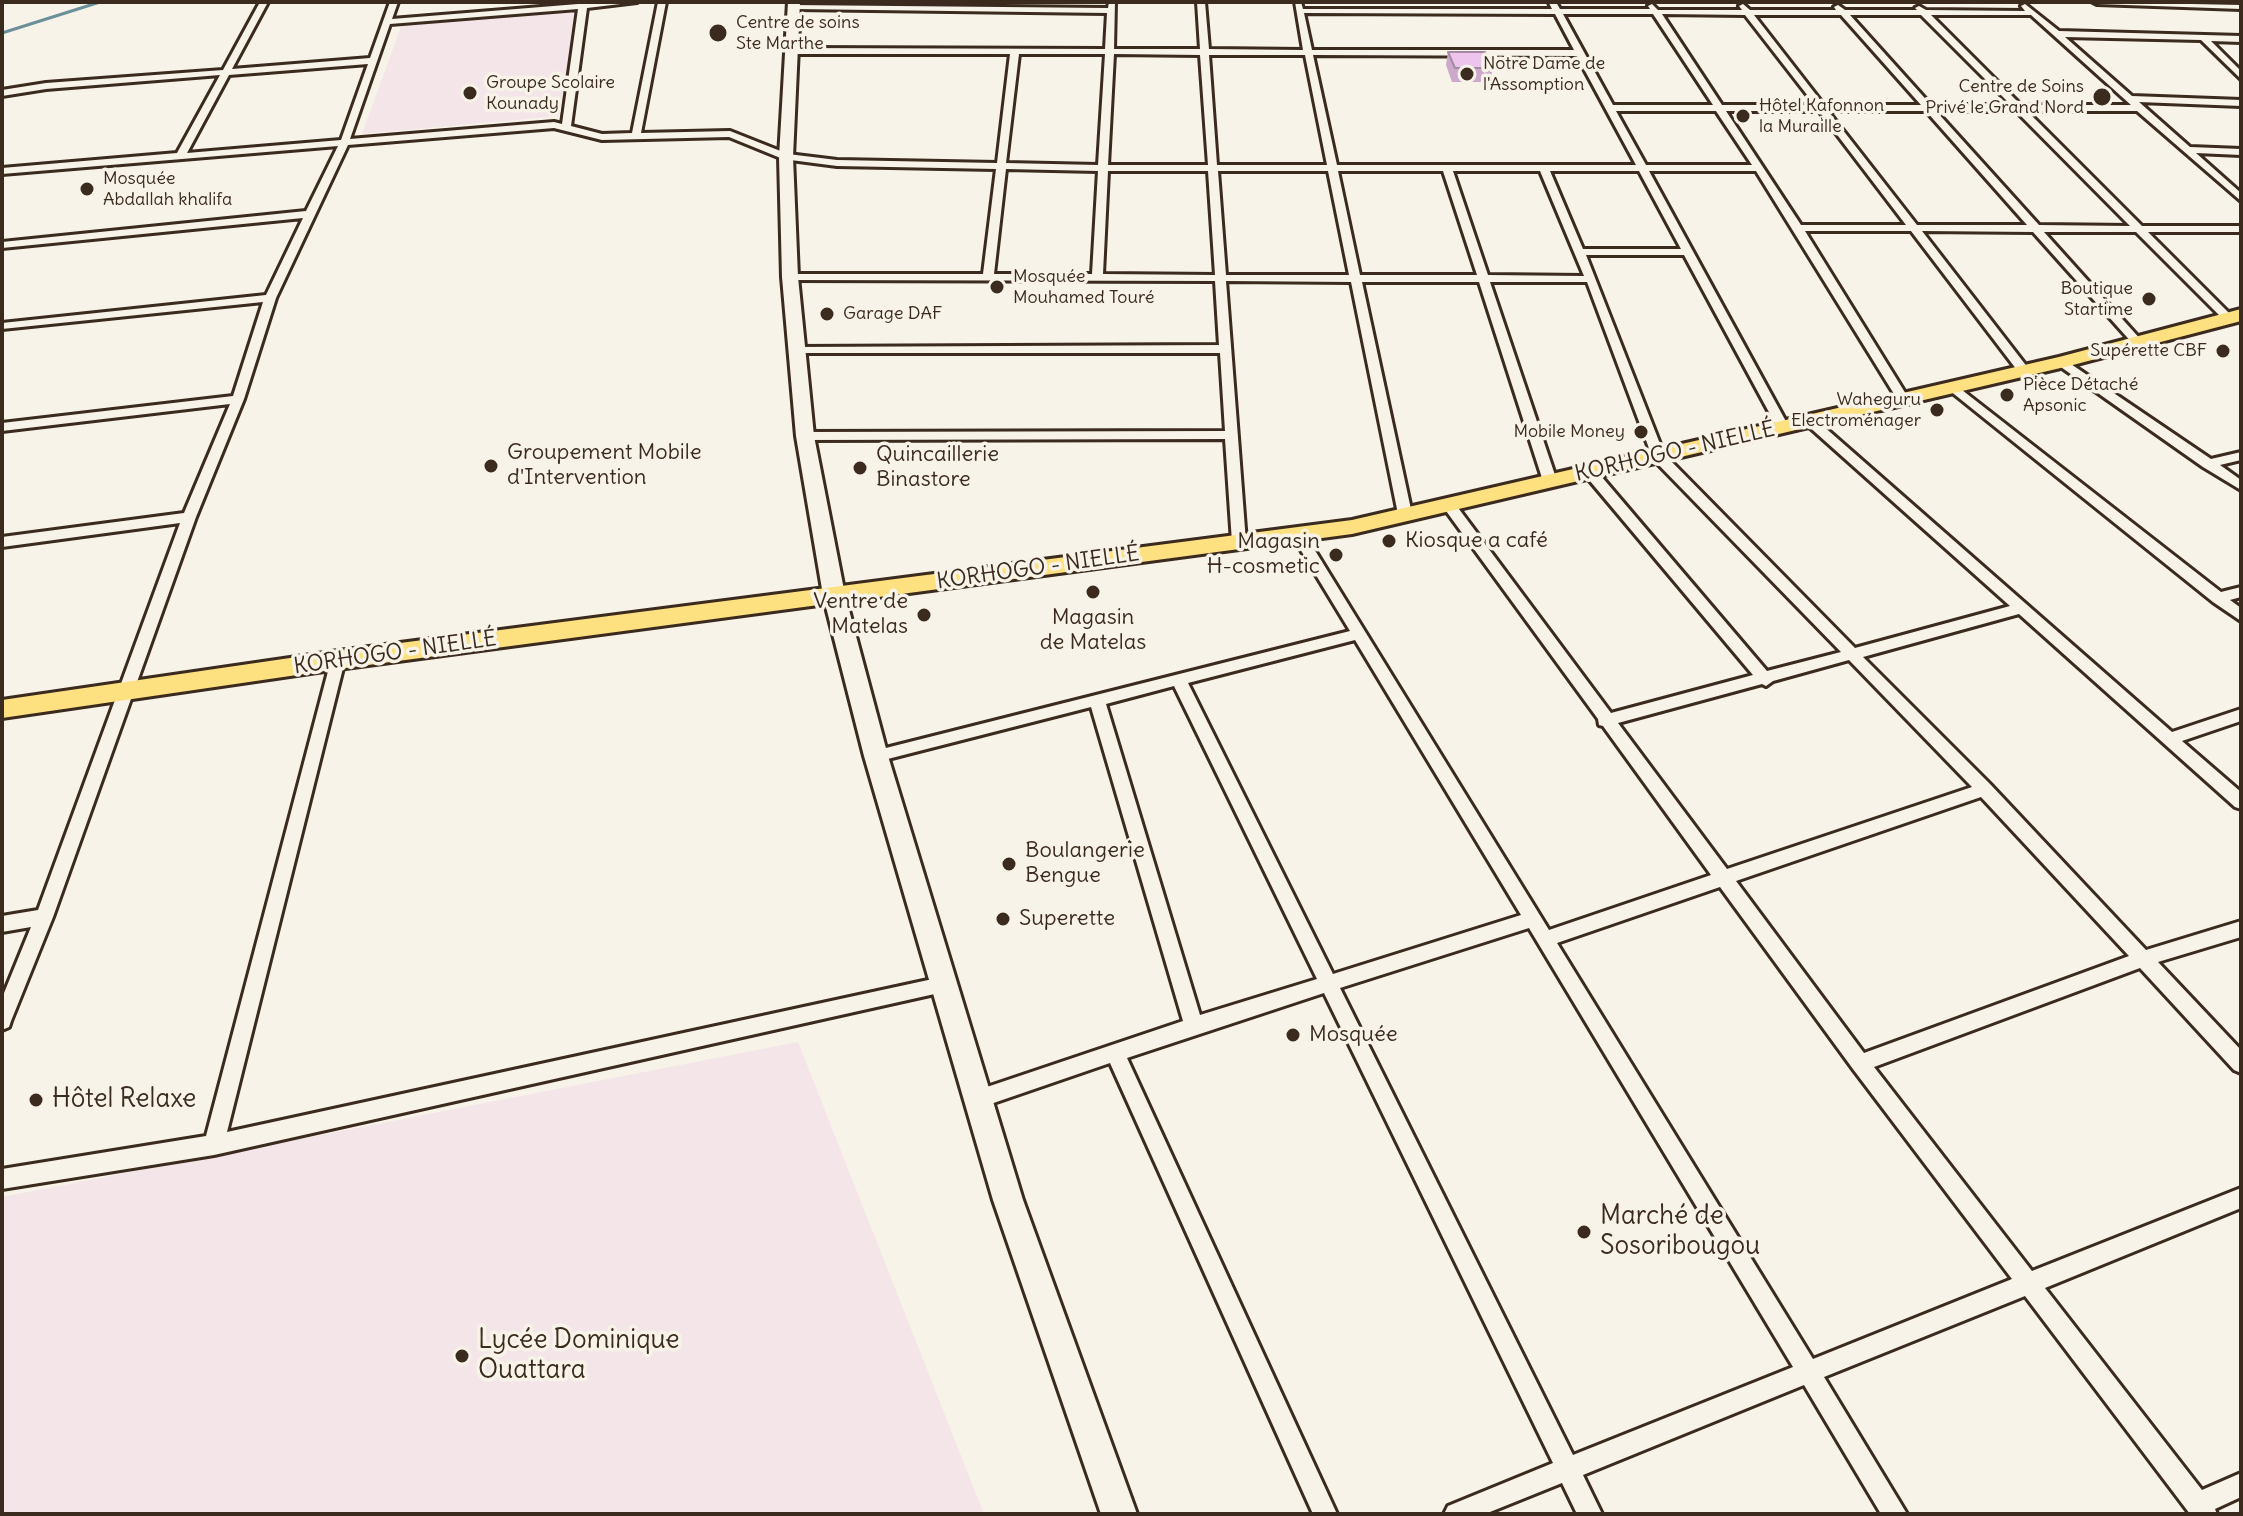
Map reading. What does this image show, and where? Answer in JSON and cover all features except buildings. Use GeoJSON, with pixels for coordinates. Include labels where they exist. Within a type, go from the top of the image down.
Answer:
{"type":"FeatureCollection","features":[{"type":"Feature","properties":{"kind":"main road","name":"KORHOGO - NIELLÉ"},"geometry":{"type":"LineString","coordinates":[[2,709],[338,660],[1298,534],[1405,514],[1590,472],[2062,362],[2235,317]]}},
{"type":"Feature","properties":{"kind":"street"},"geometry":{"type":"LineString","coordinates":[[180,157],[264,2]]}},
{"type":"Feature","properties":{"kind":"street"},"geometry":{"type":"LineString","coordinates":[[2,1021],[44,917],[189,517],[238,399],[270,298],[345,141],[394,2]]}},
{"type":"Feature","properties":{"kind":"street"},"geometry":{"type":"LineString","coordinates":[[386,22],[633,2]]}},
{"type":"Feature","properties":{"kind":"street"},"geometry":{"type":"LineString","coordinates":[[636,136],[662,2]]}},
{"type":"Feature","properties":{"kind":"street"},"geometry":{"type":"LineString","coordinates":[[1201,2],[1239,542]]}},
{"type":"Feature","properties":{"kind":"street"},"geometry":{"type":"LineString","coordinates":[[1833,2],[2138,343]]}},
{"type":"Feature","properties":{"kind":"street"},"geometry":{"type":"LineString","coordinates":[[1913,2],[2139,228],[2235,317]]}},
{"type":"Feature","properties":{"kind":"street"},"geometry":{"type":"LineString","coordinates":[[2021,2],[2241,198]]}},
{"type":"Feature","properties":{"kind":"street"},"geometry":{"type":"LineString","coordinates":[[2097,2],[2241,7]]}},
{"type":"Feature","properties":{"kind":"street"},"geometry":{"type":"LineString","coordinates":[[1097,277],[1111,7],[794,4],[786,157],[790,277],[805,436],[834,595],[876,756],[1008,1200],[1119,1514]]}},
{"type":"Feature","properties":{"kind":"street"},"geometry":{"type":"LineString","coordinates":[[566,127],[583,6]]}},
{"type":"Feature","properties":{"kind":"street"},"geometry":{"type":"LineString","coordinates":[[1555,6],[1783,427]]}},
{"type":"Feature","properties":{"kind":"street"},"geometry":{"type":"LineString","coordinates":[[1405,514],[1299,7],[1653,6],[1842,12],[2033,13]]}},
{"type":"Feature","properties":{"kind":"street"},"geometry":{"type":"LineString","coordinates":[[1653,6],[1798,228],[1903,399]]}},
{"type":"Feature","properties":{"kind":"street"},"geometry":{"type":"LineString","coordinates":[[1743,7],[2024,371]]}},
{"type":"Feature","properties":{"kind":"street"},"geometry":{"type":"LineString","coordinates":[[2058,34],[2241,39]]}},
{"type":"Feature","properties":{"kind":"street"},"geometry":{"type":"LineString","coordinates":[[2202,37],[2241,76]]}},
{"type":"Feature","properties":{"kind":"street"},"geometry":{"type":"LineString","coordinates":[[791,51],[1581,53]]}},
{"type":"Feature","properties":{"kind":"street"},"geometry":{"type":"LineString","coordinates":[[988,276],[1015,51]]}},
{"type":"Feature","properties":{"kind":"street"},"geometry":{"type":"LineString","coordinates":[[2,93],[46,86],[371,61]]}},
{"type":"Feature","properties":{"kind":"street"},"geometry":{"type":"LineString","coordinates":[[2129,99],[2241,103]]}},
{"type":"Feature","properties":{"kind":"street"},"geometry":{"type":"LineString","coordinates":[[1609,108],[2139,108]]}},
{"type":"Feature","properties":{"kind":"street"},"geometry":{"type":"LineString","coordinates":[[2,171],[554,125],[602,137],[730,134],[786,157],[811,162],[1105,168],[1757,168]]}},
{"type":"Feature","properties":{"kind":"street"},"geometry":{"type":"LineString","coordinates":[[2186,150],[2241,152]]}},
{"type":"Feature","properties":{"kind":"street"},"geometry":{"type":"LineString","coordinates":[[1447,169],[1550,481]]}},
{"type":"Feature","properties":{"kind":"street"},"geometry":{"type":"LineString","coordinates":[[1544,169],[1591,279],[1658,456],[1984,789],[2241,1064]]}},
{"type":"Feature","properties":{"kind":"street"},"geometry":{"type":"LineString","coordinates":[[2,245],[309,214]]}},
{"type":"Feature","properties":{"kind":"street"},"geometry":{"type":"LineString","coordinates":[[1798,228],[2241,229]]}},
{"type":"Feature","properties":{"kind":"street"},"geometry":{"type":"LineString","coordinates":[[1579,252],[1688,252]]}},
{"type":"Feature","properties":{"kind":"street"},"geometry":{"type":"LineString","coordinates":[[790,277],[1591,279]]}},
{"type":"Feature","properties":{"kind":"street"},"geometry":{"type":"LineString","coordinates":[[2,326],[270,298]]}},
{"type":"Feature","properties":{"kind":"street"},"geometry":{"type":"LineString","coordinates":[[796,351],[1224,349]]}},
{"type":"Feature","properties":{"kind":"street"},"geometry":{"type":"LineString","coordinates":[[2062,362],[2241,486]]}},
{"type":"Feature","properties":{"kind":"street"},"geometry":{"type":"LineString","coordinates":[[1953,387],[2241,616]]}},
{"type":"Feature","properties":{"kind":"street"},"geometry":{"type":"LineString","coordinates":[[2,427],[238,399]]}},
{"type":"Feature","properties":{"kind":"street"},"geometry":{"type":"LineString","coordinates":[[1810,421],[2241,802]]}},
{"type":"Feature","properties":{"kind":"street"},"geometry":{"type":"LineString","coordinates":[[805,436],[1231,435]]}},
{"type":"Feature","properties":{"kind":"street"},"geometry":{"type":"LineString","coordinates":[[2208,464],[2241,456]]}},
{"type":"Feature","properties":{"kind":"street"},"geometry":{"type":"LineString","coordinates":[[1590,472],[1766,680]]}},
{"type":"Feature","properties":{"kind":"street"},"geometry":{"type":"LineString","coordinates":[[1448,504],[1722,879],[2201,1509],[2241,1485]]}},
{"type":"Feature","properties":{"kind":"street"},"geometry":{"type":"LineString","coordinates":[[2,542],[189,517]]}},
{"type":"Feature","properties":{"kind":"street"},"geometry":{"type":"LineString","coordinates":[[1298,534],[1895,1514]]}},
{"type":"Feature","properties":{"kind":"street"},"geometry":{"type":"LineString","coordinates":[[2218,598],[2241,592]]}},
{"type":"Feature","properties":{"kind":"street"},"geometry":{"type":"LineString","coordinates":[[1605,721],[1766,680],[1853,653],[2023,608]]}},
{"type":"Feature","properties":{"kind":"street"},"geometry":{"type":"LineString","coordinates":[[876,756],[1359,634]]}},
{"type":"Feature","properties":{"kind":"street"},"geometry":{"type":"LineString","coordinates":[[214,1145],[338,660]]}},
{"type":"Feature","properties":{"kind":"street"},"geometry":{"type":"LineString","coordinates":[[1179,680],[1590,1514]]}},
{"type":"Feature","properties":{"kind":"street"},"geometry":{"type":"LineString","coordinates":[[1097,700],[1194,1026]]}},
{"type":"Feature","properties":{"kind":"street"},"geometry":{"type":"LineString","coordinates":[[2170,739],[2241,715]]}},
{"type":"Feature","properties":{"kind":"street"},"geometry":{"type":"LineString","coordinates":[[1545,939],[1984,789]]}},
{"type":"Feature","properties":{"kind":"street"},"geometry":{"type":"LineString","coordinates":[[2,924],[44,917]]}},
{"type":"Feature","properties":{"kind":"street"},"geometry":{"type":"LineString","coordinates":[[979,1099],[1194,1026],[1533,919]]}},
{"type":"Feature","properties":{"kind":"street"},"geometry":{"type":"LineString","coordinates":[[1860,1063],[2143,959],[2241,929]]}},
{"type":"Feature","properties":{"kind":"street"},"geometry":{"type":"LineString","coordinates":[[2,1179],[214,1145],[942,985]]}},
{"type":"Feature","properties":{"kind":"street"},"geometry":{"type":"LineString","coordinates":[[1115,1053],[1325,1514]]}},
{"type":"Feature","properties":{"kind":"street"},"geometry":{"type":"LineString","coordinates":[[1456,1514],[1807,1370],[2241,1198]]}},
{"type":"Feature","properties":{"kind":"shaded area","name":"Groupe Scolaire Kounady"},"geometry":{"type":"Polygon","coordinates":[[[576,10],[559,116],[362,134],[402,24],[576,10]]]}},
{"type":"Feature","properties":{"kind":"shaded area","name":"Lycée Dominique Ouattara"},"geometry":{"type":"Polygon","coordinates":[[[798,1042],[984,1514],[2,1514],[2,1197],[798,1042]]]}},
{"type":"Feature","properties":{"kind":"waterway"},"geometry":{"type":"LineString","coordinates":[[2,33],[100,2]]}},
{"type":"Feature","properties":{"kind":"place","name":"Centre de soins Ste Marthe"},"geometry":{"type":"Point","coordinates":[718,33]}},
{"type":"Feature","properties":{"kind":"place","name":"Notre Dame de l'Assomption"},"geometry":{"type":"Point","coordinates":[1467,74]}},
{"type":"Feature","properties":{"kind":"place","name":"Groupe Scolaire Kounady"},"geometry":{"type":"Point","coordinates":[470,93]}},
{"type":"Feature","properties":{"kind":"place","name":"Centre de Soins Privé le Grand Nord"},"geometry":{"type":"Point","coordinates":[2102,97]}},
{"type":"Feature","properties":{"kind":"place","name":"Hôtel Kafonnon la Muraille"},"geometry":{"type":"Point","coordinates":[1743,116]}},
{"type":"Feature","properties":{"kind":"place","name":"Mosquée Abdallah khalifa"},"geometry":{"type":"Point","coordinates":[87,189]}},
{"type":"Feature","properties":{"kind":"place","name":"Mosquée Mouhamed Touré"},"geometry":{"type":"Point","coordinates":[997,287]}},
{"type":"Feature","properties":{"kind":"place","name":"Boutique Startime"},"geometry":{"type":"Point","coordinates":[2149,299]}},
{"type":"Feature","properties":{"kind":"place","name":"Garage DAF"},"geometry":{"type":"Point","coordinates":[827,314]}},
{"type":"Feature","properties":{"kind":"place","name":"Supérette CBF"},"geometry":{"type":"Point","coordinates":[2223,351]}},
{"type":"Feature","properties":{"kind":"place","name":"Pièce Détaché Apsonic"},"geometry":{"type":"Point","coordinates":[2007,395]}},
{"type":"Feature","properties":{"kind":"place","name":"Waheguru Electroménager"},"geometry":{"type":"Point","coordinates":[1937,410]}},
{"type":"Feature","properties":{"kind":"place","name":"Mobile Money"},"geometry":{"type":"Point","coordinates":[1641,432]}},
{"type":"Feature","properties":{"kind":"place","name":"Groupement Mobile d'Intervention"},"geometry":{"type":"Point","coordinates":[491,466]}},
{"type":"Feature","properties":{"kind":"place","name":"Quincaillerie Binastore"},"geometry":{"type":"Point","coordinates":[860,468]}},
{"type":"Feature","properties":{"kind":"place","name":"Kiosque a café"},"geometry":{"type":"Point","coordinates":[1389,541]}},
{"type":"Feature","properties":{"kind":"place","name":"Magasin H-cosmetic"},"geometry":{"type":"Point","coordinates":[1336,555]}},
{"type":"Feature","properties":{"kind":"place","name":"Magasin de Matelas"},"geometry":{"type":"Point","coordinates":[1093,592]}},
{"type":"Feature","properties":{"kind":"place","name":"Ventre de Matelas"},"geometry":{"type":"Point","coordinates":[924,615]}},
{"type":"Feature","properties":{"kind":"place","name":"Boulangerie Bengue"},"geometry":{"type":"Point","coordinates":[1009,864]}},
{"type":"Feature","properties":{"kind":"place","name":"Superette"},"geometry":{"type":"Point","coordinates":[1003,919]}},
{"type":"Feature","properties":{"kind":"place","name":"Mosquée"},"geometry":{"type":"Point","coordinates":[1293,1035]}},
{"type":"Feature","properties":{"kind":"place","name":"Hôtel Relaxe"},"geometry":{"type":"Point","coordinates":[36,1100]}},
{"type":"Feature","properties":{"kind":"place","name":"Marché de Sosoribougou"},"geometry":{"type":"Point","coordinates":[1584,1232]}},
{"type":"Feature","properties":{"kind":"place","name":"Lycée Dominique Ouattara"},"geometry":{"type":"Point","coordinates":[462,1356]}}]}
